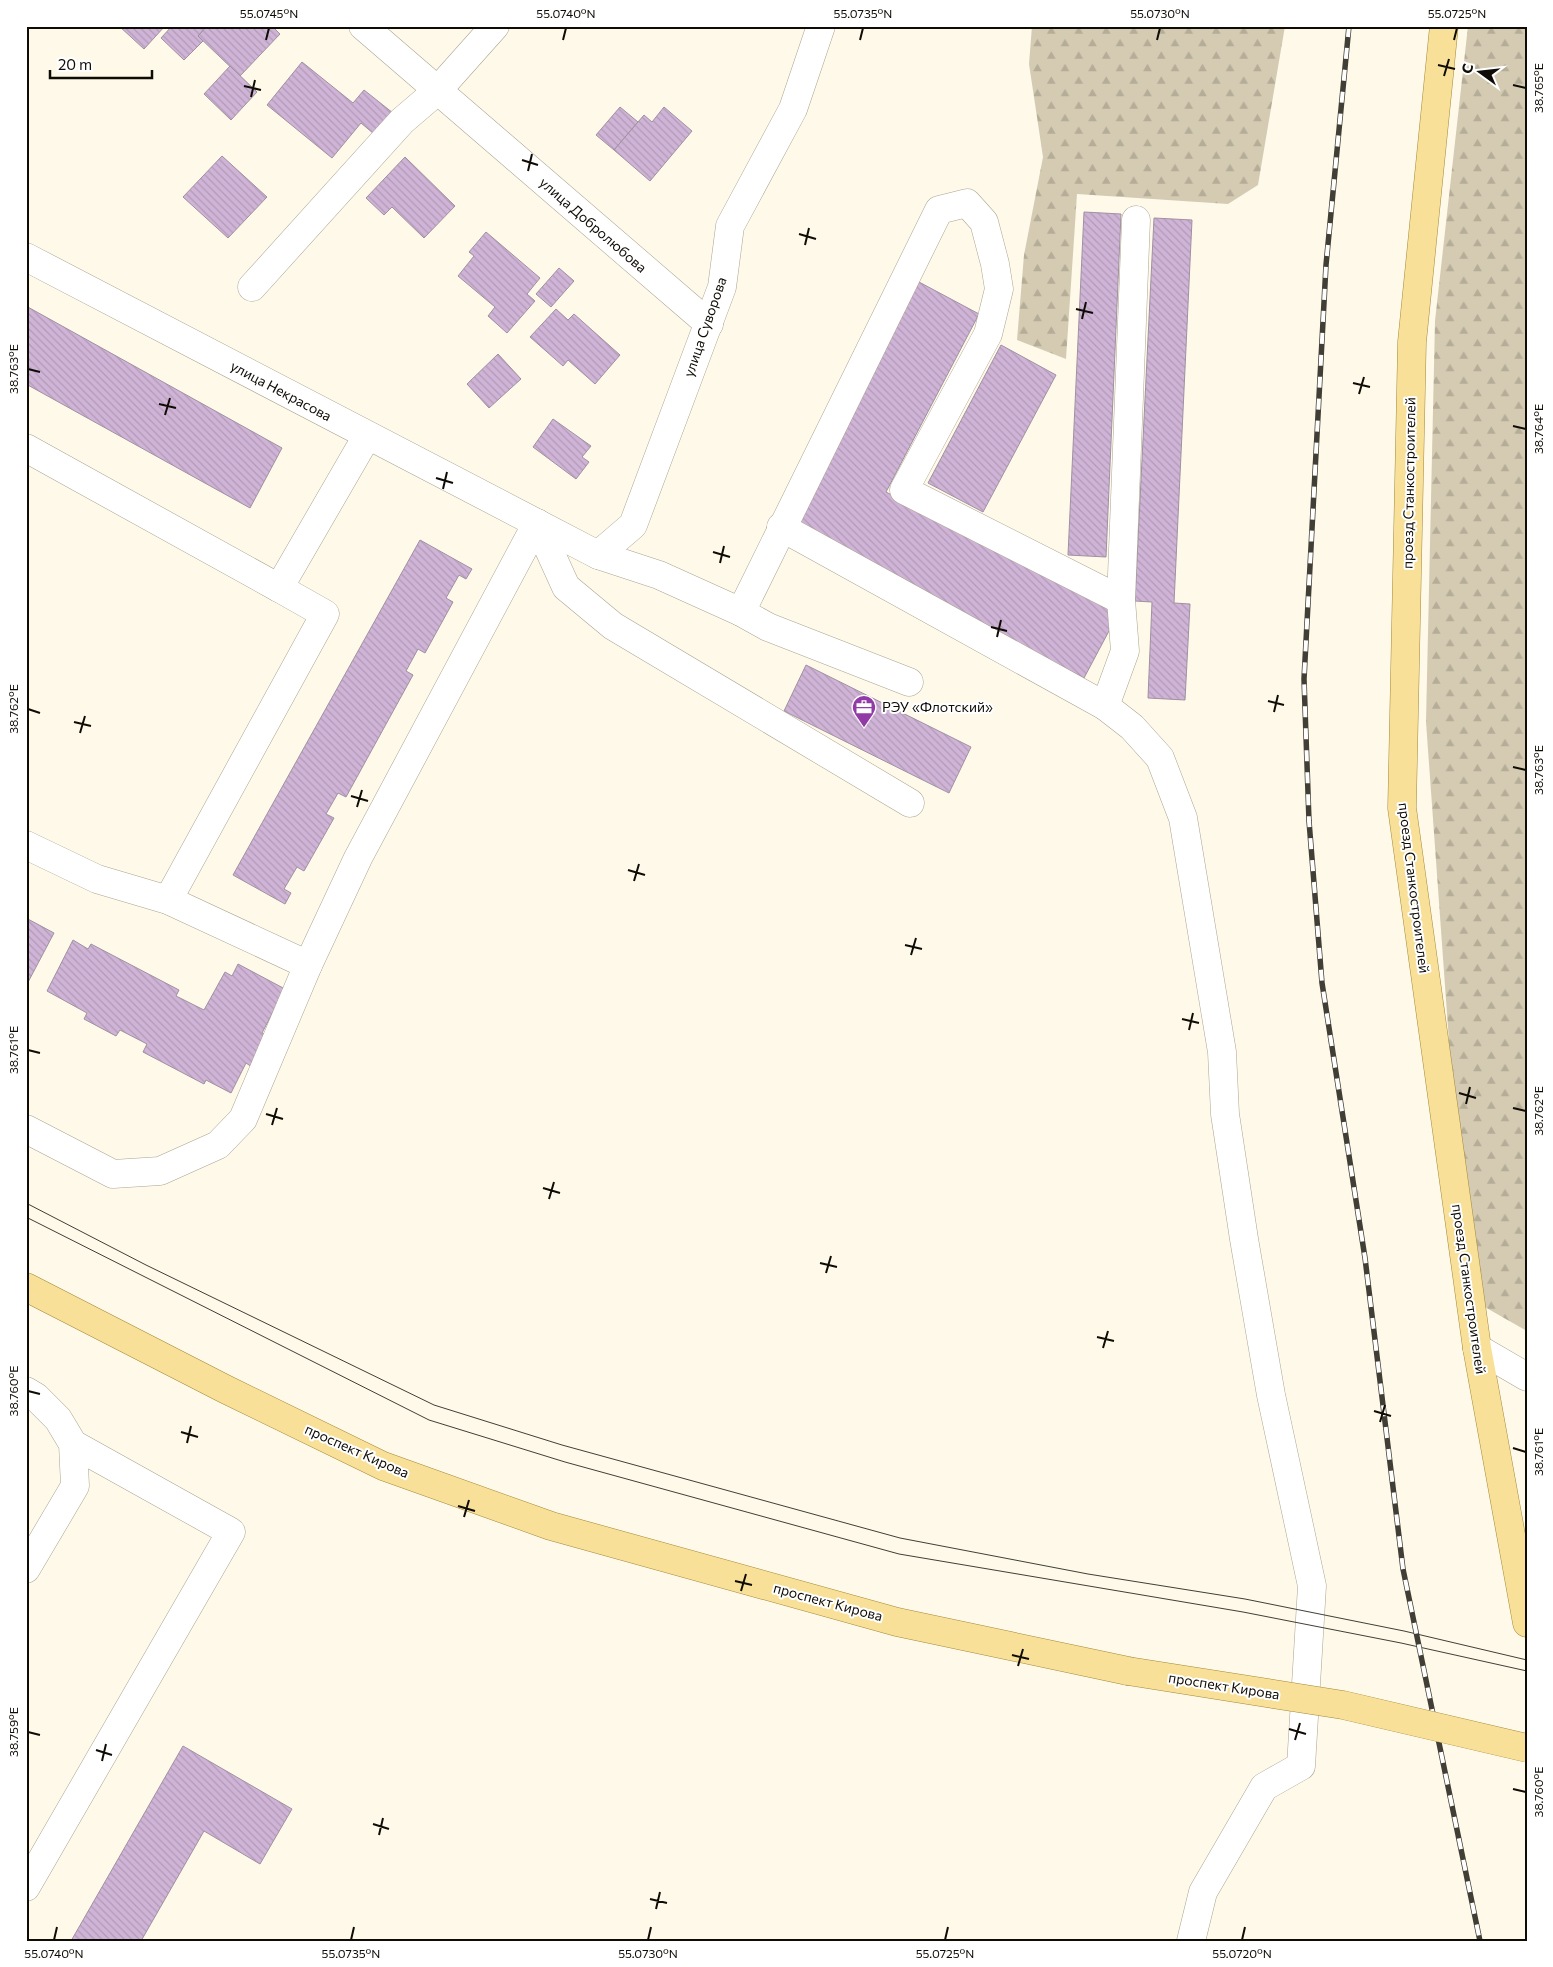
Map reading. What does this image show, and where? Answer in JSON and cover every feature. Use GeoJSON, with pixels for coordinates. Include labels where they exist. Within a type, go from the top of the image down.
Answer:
{"type":"FeatureCollection","features":[{"type":"Feature","properties":{"kind":"main road","name":"проезд Станкостроителей"},"geometry":{"type":"LineString","coordinates":[[1444,26],[1412,342],[1402,808],[1477,1348],[1527,1623]]}},
{"type":"Feature","properties":{"kind":"main road","name":"проспект Кирова"},"geometry":{"type":"LineString","coordinates":[[26,1287],[225,1389],[383,1466],[541,1522],[897,1622],[1128,1670],[1343,1705],[1527,1748]]}},
{"type":"Feature","properties":{"kind":"street","name":"улица Добролюбова"},"geometry":{"type":"LineString","coordinates":[[364,26],[709,324]]}},
{"type":"Feature","properties":{"kind":"street"},"geometry":{"type":"LineString","coordinates":[[252,287],[402,121],[437,91],[496,26]]}},
{"type":"Feature","properties":{"kind":"street","name":"улица Суворова"},"geometry":{"type":"LineString","coordinates":[[598,555],[632,524],[722,286],[730,226],[793,109],[821,26]]}},
{"type":"Feature","properties":{"kind":"street"},"geometry":{"type":"LineString","coordinates":[[741,612],[939,210],[967,203],[984,222],[995,264],[998,289],[988,334],[904,490],[1121,600]]}},
{"type":"Feature","properties":{"kind":"street"},"geometry":{"type":"LineString","coordinates":[[1105,706],[1125,651],[1121,600],[1136,220]]}},
{"type":"Feature","properties":{"kind":"street","name":"улица Некрасова"},"geometry":{"type":"LineString","coordinates":[[26,257],[537,523]]}},
{"type":"Feature","properties":{"kind":"street"},"geometry":{"type":"LineString","coordinates":[[279,588],[367,436]]}},
{"type":"Feature","properties":{"kind":"street"},"geometry":{"type":"LineString","coordinates":[[26,448],[325,614],[168,900]]}},
{"type":"Feature","properties":{"kind":"street"},"geometry":{"type":"LineString","coordinates":[[537,523],[598,555],[660,575],[741,612],[768,627],[909,682]]}},
{"type":"Feature","properties":{"kind":"street"},"geometry":{"type":"LineString","coordinates":[[537,523],[566,587],[613,626],[910,803]]}},
{"type":"Feature","properties":{"kind":"street"},"geometry":{"type":"LineString","coordinates":[[26,1129],[113,1174],[160,1171],[218,1145],[243,1119],[308,965],[358,858],[537,523]]}},
{"type":"Feature","properties":{"kind":"street"},"geometry":{"type":"LineString","coordinates":[[782,527],[1105,706],[1132,728],[1160,758],[1183,818],[1222,1052],[1225,1114],[1271,1395],[1312,1586],[1301,1766],[1264,1787],[1203,1892],[1192,1941]]}},
{"type":"Feature","properties":{"kind":"street"},"geometry":{"type":"LineString","coordinates":[[26,845],[97,879],[168,900],[308,965]]}},
{"type":"Feature","properties":{"kind":"street"},"geometry":{"type":"LineString","coordinates":[[1477,1348],[1527,1376]]}},
{"type":"Feature","properties":{"kind":"street"},"geometry":{"type":"LineString","coordinates":[[26,1391],[36,1397],[58,1419],[73,1444],[75,1486],[26,1569]]}},
{"type":"Feature","properties":{"kind":"street"},"geometry":{"type":"LineString","coordinates":[[26,1887],[231,1532],[73,1444]]}},
{"type":"Feature","properties":{"kind":"green space"},"geometry":{"type":"Polygon","coordinates":[[[1032,26],[1285,26],[1258,185],[1228,204],[1077,194],[1066,359],[1017,340],[1024,255],[1043,157],[1029,64],[1032,26]]]}},
{"type":"Feature","properties":{"kind":"green space"},"geometry":{"type":"Polygon","coordinates":[[[1468,26],[1527,26],[1527,1331],[1476,1302],[1450,1055],[1426,722],[1435,321],[1468,26]]]}},
{"type":"Feature","properties":{"kind":"building"},"geometry":{"type":"Polygon","coordinates":[[[119,26],[165,26],[144,49],[119,26]]]}},
{"type":"Feature","properties":{"kind":"building"},"geometry":{"type":"Polygon","coordinates":[[[172,26],[207,26],[198,36],[203,41],[184,60],[161,38],[172,26]]]}},
{"type":"Feature","properties":{"kind":"building"},"geometry":{"type":"Polygon","coordinates":[[[207,26],[272,26],[280,34],[240,76],[198,36],[207,26]]]}},
{"type":"Feature","properties":{"kind":"building"},"geometry":{"type":"Polygon","coordinates":[[[302,62],[353,103],[364,90],[398,117],[380,139],[361,123],[332,158],[267,105],[302,62]]]}},
{"type":"Feature","properties":{"kind":"building"},"geometry":{"type":"Polygon","coordinates":[[[230,66],[257,92],[231,120],[204,94],[230,66]]]}},
{"type":"Feature","properties":{"kind":"building"},"geometry":{"type":"Polygon","coordinates":[[[620,107],[638,122],[614,150],[596,135],[620,107]]]}},
{"type":"Feature","properties":{"kind":"building"},"geometry":{"type":"Polygon","coordinates":[[[664,107],[692,131],[650,181],[614,150],[644,115],[652,122],[664,107]]]}},
{"type":"Feature","properties":{"kind":"building"},"geometry":{"type":"Polygon","coordinates":[[[222,156],[267,197],[228,238],[183,197],[222,156]]]}},
{"type":"Feature","properties":{"kind":"building"},"geometry":{"type":"Polygon","coordinates":[[[405,157],[455,206],[424,238],[392,207],[384,215],[366,198],[405,157]]]}},
{"type":"Feature","properties":{"kind":"building"},"geometry":{"type":"Polygon","coordinates":[[[1084,212],[1121,214],[1106,557],[1068,555],[1084,212]]]}},
{"type":"Feature","properties":{"kind":"building"},"geometry":{"type":"Polygon","coordinates":[[[1154,218],[1192,220],[1174,603],[1190,604],[1185,700],[1148,698],[1152,602],[1135,601],[1154,218]]]}},
{"type":"Feature","properties":{"kind":"building"},"geometry":{"type":"Polygon","coordinates":[[[486,232],[540,278],[527,294],[535,301],[507,333],[488,316],[495,307],[458,276],[474,256],[469,252],[486,232]]]}},
{"type":"Feature","properties":{"kind":"building"},"geometry":{"type":"Polygon","coordinates":[[[559,268],[574,281],[551,307],[536,294],[559,268]]]}},
{"type":"Feature","properties":{"kind":"building"},"geometry":{"type":"Polygon","coordinates":[[[919,282],[979,314],[886,492],[1118,614],[1084,678],[792,525],[919,282]]]}},
{"type":"Feature","properties":{"kind":"building"},"geometry":{"type":"Polygon","coordinates":[[[26,306],[282,448],[250,508],[26,384],[26,306]]]}},
{"type":"Feature","properties":{"kind":"building"},"geometry":{"type":"Polygon","coordinates":[[[556,309],[568,320],[574,314],[620,355],[595,384],[568,360],[563,366],[530,337],[556,309]]]}},
{"type":"Feature","properties":{"kind":"building"},"geometry":{"type":"Polygon","coordinates":[[[1001,345],[1056,375],[983,512],[928,483],[1001,345]]]}},
{"type":"Feature","properties":{"kind":"building"},"geometry":{"type":"Polygon","coordinates":[[[498,354],[521,379],[489,408],[467,384],[498,354]]]}},
{"type":"Feature","properties":{"kind":"building"},"geometry":{"type":"Polygon","coordinates":[[[553,419],[591,446],[582,457],[589,462],[576,479],[533,447],[553,419]]]}},
{"type":"Feature","properties":{"kind":"building"},"geometry":{"type":"Polygon","coordinates":[[[420,540],[472,569],[466,579],[459,575],[446,598],[453,602],[425,653],[418,649],[406,671],[413,675],[346,797],[338,793],[326,814],[334,818],[304,871],[297,867],[284,889],[291,893],[285,904],[233,875],[420,540]]]}},
{"type":"Feature","properties":{"kind":"building"},"geometry":{"type":"Polygon","coordinates":[[[806,665],[971,747],[949,793],[784,711],[806,665]]]}},
{"type":"Feature","properties":{"kind":"building"},"geometry":{"type":"Polygon","coordinates":[[[26,918],[54,933],[26,986],[26,918]]]}},
{"type":"Feature","properties":{"kind":"building"},"geometry":{"type":"Polygon","coordinates":[[[73,940],[88,949],[91,944],[179,990],[176,996],[204,1010],[225,972],[232,976],[238,964],[285,989],[262,1033],[269,1036],[252,1067],[246,1063],[231,1093],[206,1080],[204,1084],[143,1052],[147,1044],[120,1030],[116,1036],[84,1019],[87,1013],[47,991],[73,940]]]}},
{"type":"Feature","properties":{"kind":"building"},"geometry":{"type":"Polygon","coordinates":[[[183,1746],[292,1809],[260,1864],[204,1831],[141,1941],[71,1941],[183,1746]]]}},
{"type":"Feature","properties":{"kind":"tram line"},"geometry":{"type":"LineString","coordinates":[[26,1203],[146,1265],[434,1405],[562,1445],[900,1538],[1088,1574],[1245,1599],[1404,1631],[1527,1660]]}},
{"type":"Feature","properties":{"kind":"tram line"},"geometry":{"type":"LineString","coordinates":[[26,1217],[429,1420],[565,1462],[899,1554],[1243,1612],[1401,1643],[1527,1671]]}},
{"type":"Feature","properties":{"kind":"railway"},"geometry":{"type":"LineString","coordinates":[[1349,26],[1326,265],[1304,679],[1309,821],[1322,983],[1365,1258],[1403,1569],[1480,1941]]}},
{"type":"Feature","properties":{"kind":"place","name":"РЭУ «Флотский»"},"geometry":{"type":"Point","coordinates":[864,728]}}]}
